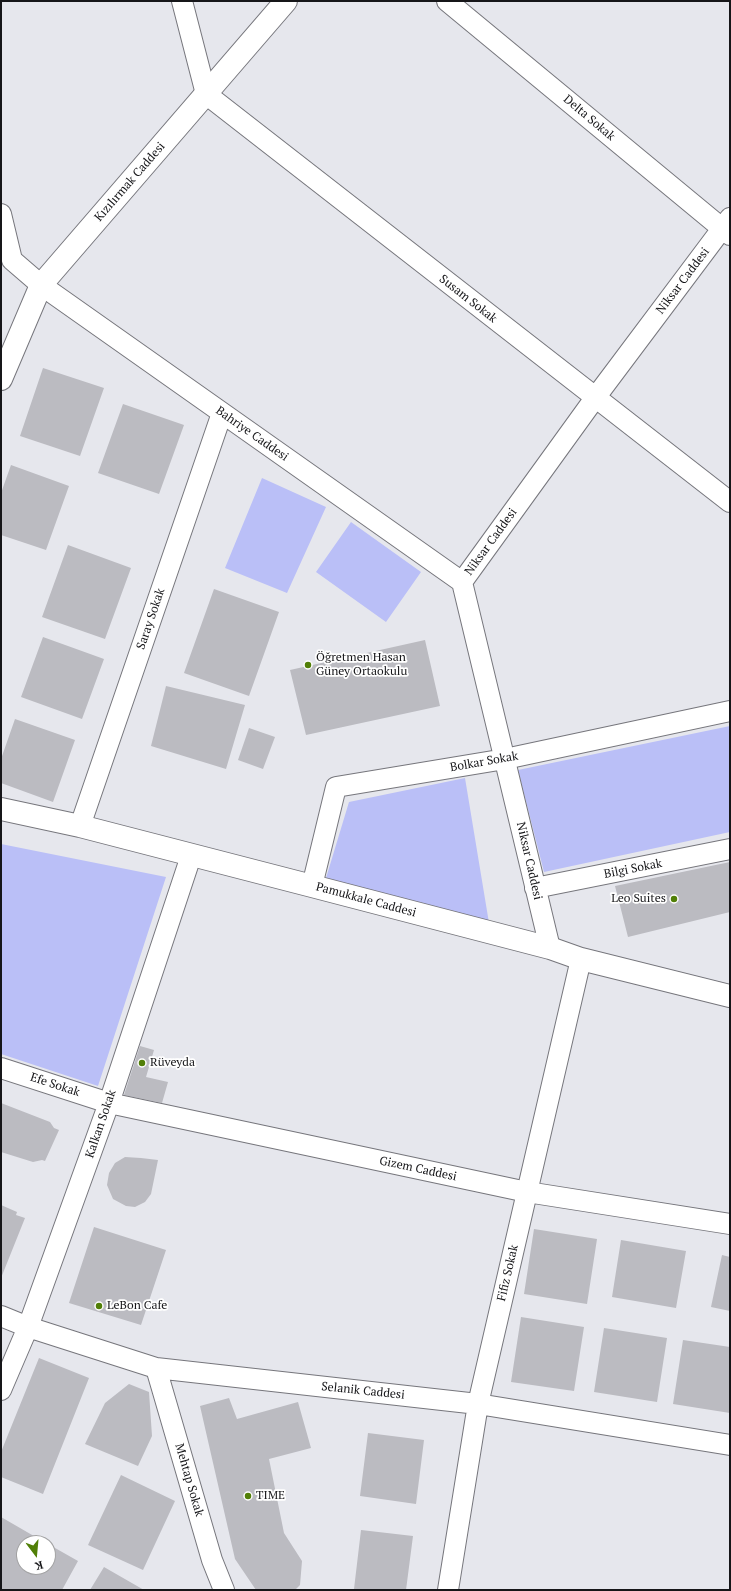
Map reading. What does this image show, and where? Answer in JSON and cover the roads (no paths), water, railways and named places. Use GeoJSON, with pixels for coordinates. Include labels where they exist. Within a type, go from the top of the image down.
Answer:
{"type":"FeatureCollection","features":[{"type":"Feature","properties":{"kind":"street"},"geometry":{"type":"LineString","coordinates":[[182,1],[206,94]]}},
{"type":"Feature","properties":{"kind":"street","name":"Kızılırmak Caddesi"},"geometry":{"type":"LineString","coordinates":[[1,379],[41,285],[286,1]]}},
{"type":"Feature","properties":{"kind":"street","name":"Delta Sokak"},"geometry":{"type":"LineString","coordinates":[[447,1],[728,227]]}},
{"type":"Feature","properties":{"kind":"street","name":"Susam Sokak"},"geometry":{"type":"LineString","coordinates":[[206,94],[730,502]]}},
{"type":"Feature","properties":{"kind":"street","name":"Bahriye Caddesi"},"geometry":{"type":"LineString","coordinates":[[1,214],[12,260],[41,285],[462,582]]}},
{"type":"Feature","properties":{"kind":"street","name":"Niksar Caddesi"},"geometry":{"type":"LineString","coordinates":[[550,948],[462,582],[595,398],[728,227]]}},
{"type":"Feature","properties":{"kind":"street","name":"Saray Sokak"},"geometry":{"type":"LineString","coordinates":[[80,826],[222,413]]}},
{"type":"Feature","properties":{"kind":"street","name":"Bolkar Sokak"},"geometry":{"type":"LineString","coordinates":[[312,886],[336,787],[504,759],[730,711]]}},
{"type":"Feature","properties":{"kind":"street","name":"Pamukkale Caddesi"},"geometry":{"type":"LineString","coordinates":[[1,809],[80,826],[550,948],[580,959],[730,996]]}},
{"type":"Feature","properties":{"kind":"street","name":"Bilgi Sokak"},"geometry":{"type":"LineString","coordinates":[[535,888],[730,849]]}},
{"type":"Feature","properties":{"kind":"street","name":"Kalkan Sokak"},"geometry":{"type":"LineString","coordinates":[[1,1390],[28,1327],[109,1103],[191,856]]}},
{"type":"Feature","properties":{"kind":"street","name":"Fifiz Sokak"},"geometry":{"type":"LineString","coordinates":[[448,1590],[478,1404],[580,959]]}},
{"type":"Feature","properties":{"kind":"street","name":"Efe Sokak"},"geometry":{"type":"LineString","coordinates":[[1,1068],[109,1103]]}},
{"type":"Feature","properties":{"kind":"street","name":"Gizem Caddesi"},"geometry":{"type":"LineString","coordinates":[[109,1103],[527,1192],[730,1224]]}},
{"type":"Feature","properties":{"kind":"street","name":"Selanik Caddesi"},"geometry":{"type":"LineString","coordinates":[[1,1316],[28,1327],[156,1368],[478,1404],[730,1445]]}},
{"type":"Feature","properties":{"kind":"street","name":"Mehtap Sokak"},"geometry":{"type":"LineString","coordinates":[[156,1368],[212,1560],[224,1590]]}},
{"type":"Feature","properties":{"kind":"place","name":"Öğretmen Hasan Güney Ortaokulu"},"geometry":{"type":"Point","coordinates":[308,665]}},
{"type":"Feature","properties":{"kind":"place","name":"Leo Suites"},"geometry":{"type":"Point","coordinates":[674,899]}},
{"type":"Feature","properties":{"kind":"place","name":"Rüveyda"},"geometry":{"type":"Point","coordinates":[142,1063]}},
{"type":"Feature","properties":{"kind":"place","name":"LeBon Cafe"},"geometry":{"type":"Point","coordinates":[99,1306]}},
{"type":"Feature","properties":{"kind":"place","name":"TIME"},"geometry":{"type":"Point","coordinates":[248,1496]}}]}
